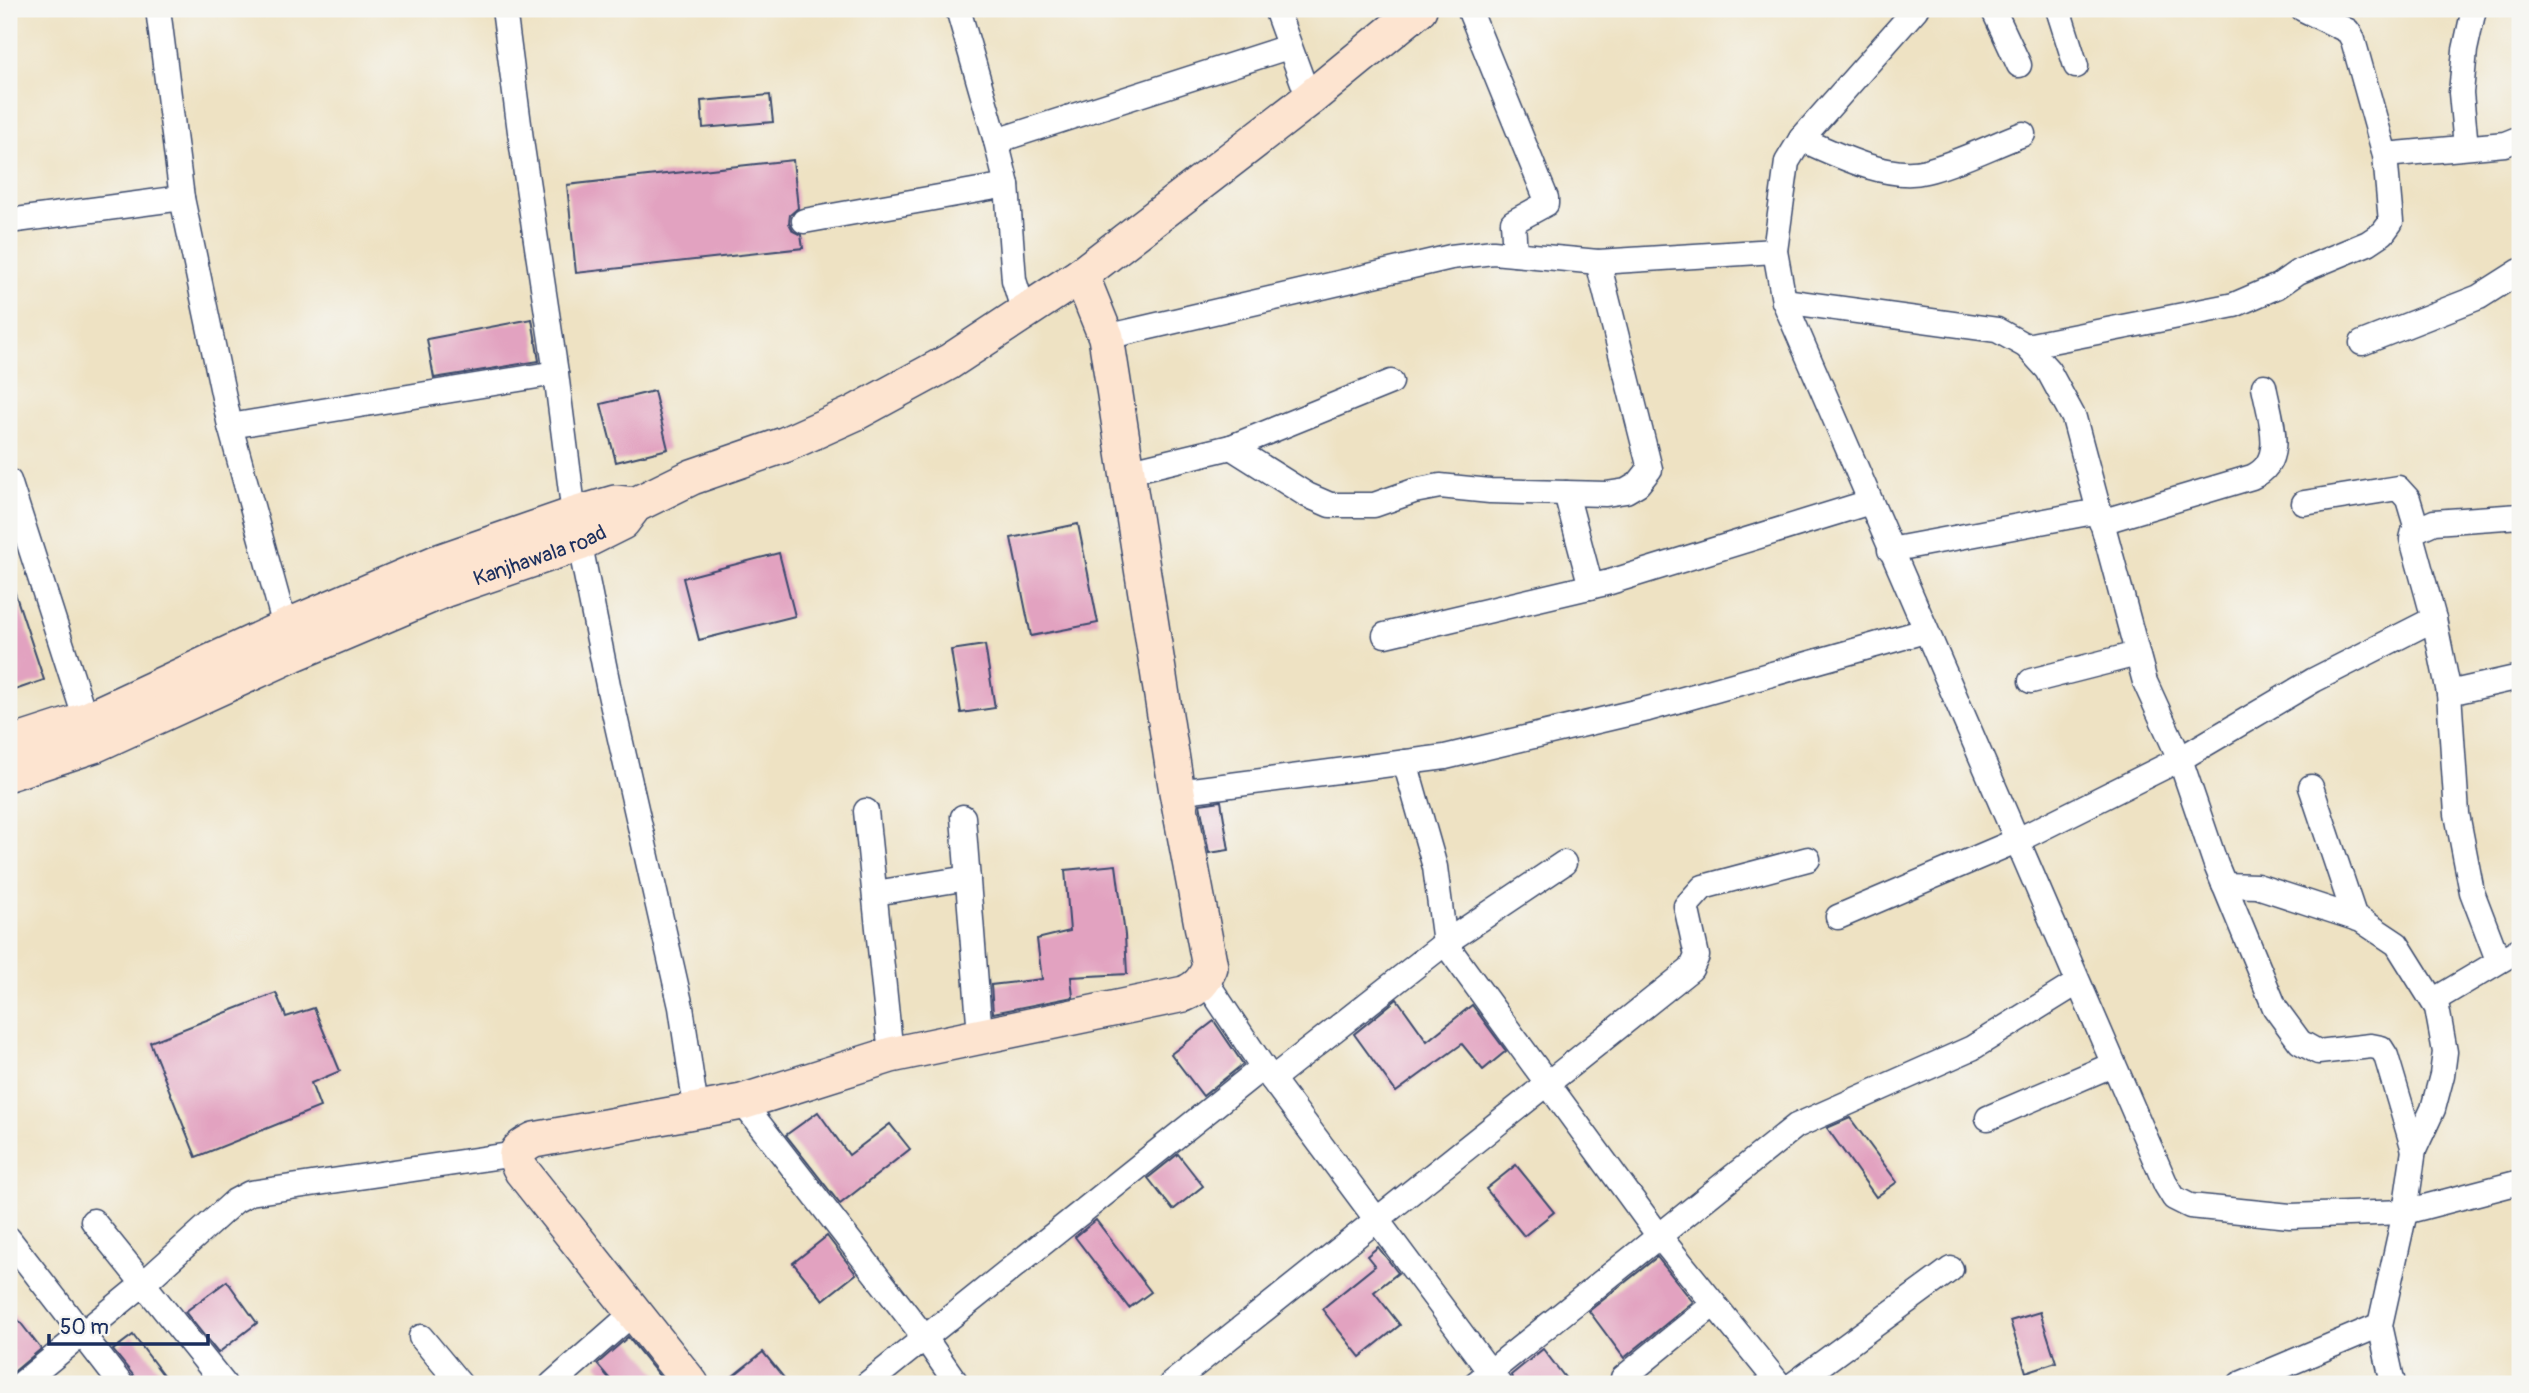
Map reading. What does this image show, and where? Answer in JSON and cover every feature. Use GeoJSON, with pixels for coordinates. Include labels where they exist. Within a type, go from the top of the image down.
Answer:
{"type":"FeatureCollection","features":[{"type":"Feature","properties":{"kind":"street"},"geometry":{"type":"LineString","coordinates":[[159,9],[183,198],[230,426],[289,641]]}},
{"type":"Feature","properties":{"kind":"street"},"geometry":{"type":"LineString","coordinates":[[504,9],[577,529],[609,690],[681,1007],[696,1110]]}},
{"type":"Feature","properties":{"kind":"street"},"geometry":{"type":"LineString","coordinates":[[958,9],[1007,185],[1014,280],[1024,313],[1081,275],[1309,99],[1419,9]]}},
{"type":"Feature","properties":{"kind":"street"},"geometry":{"type":"LineString","coordinates":[[1276,9],[1309,99]]}},
{"type":"Feature","properties":{"kind":"street"},"geometry":{"type":"LineString","coordinates":[[1469,9],[1546,198],[1546,204],[1540,209],[1513,222],[1515,254]]}},
{"type":"Feature","properties":{"kind":"street"},"geometry":{"type":"LineString","coordinates":[[1993,9],[2019,65]]}},
{"type":"Feature","properties":{"kind":"street"},"geometry":{"type":"LineString","coordinates":[[2058,9],[2076,66]]}},
{"type":"Feature","properties":{"kind":"street"},"geometry":{"type":"LineString","coordinates":[[2026,346],[2234,305],[2384,233],[2391,222],[2385,155],[2348,20],[2303,9]]}},
{"type":"Feature","properties":{"kind":"street"},"geometry":{"type":"LineString","coordinates":[[2466,147],[2461,93],[2465,50],[2474,9]]}},
{"type":"Feature","properties":{"kind":"street"},"geometry":{"type":"LineString","coordinates":[[1911,10],[1801,139],[1787,162],[1775,251],[1784,302],[2166,1185],[2174,1198],[2182,1203],[2290,1216],[2405,1212],[2520,1182]]}},
{"type":"Feature","properties":{"kind":"street"},"geometry":{"type":"LineString","coordinates":[[996,141],[1288,47]]}},
{"type":"Feature","properties":{"kind":"street"},"geometry":{"type":"LineString","coordinates":[[1801,139],[1846,159],[1899,173],[1924,172],[2023,134]]}},
{"type":"Feature","properties":{"kind":"street"},"geometry":{"type":"LineString","coordinates":[[2385,155],[2505,144],[2520,138]]}},
{"type":"Feature","properties":{"kind":"street"},"geometry":{"type":"LineString","coordinates":[[804,221],[1007,185]]}},
{"type":"Feature","properties":{"kind":"street"},"geometry":{"type":"LineString","coordinates":[[9,221],[183,198]]}},
{"type":"Feature","properties":{"kind":"street"},"geometry":{"type":"LineString","coordinates":[[1106,337],[1451,257],[1493,252],[1598,262],[1775,251]]}},
{"type":"Feature","properties":{"kind":"street"},"geometry":{"type":"LineString","coordinates":[[1231,447],[1307,495],[1330,505],[1374,505],[1414,491],[1440,486],[1490,491],[1606,494],[1626,491],[1638,484],[1650,469],[1598,262]]}},
{"type":"Feature","properties":{"kind":"street"},"geometry":{"type":"LineString","coordinates":[[2362,343],[2479,297],[2520,271]]}},
{"type":"Feature","properties":{"kind":"street"},"geometry":{"type":"LineString","coordinates":[[691,1384],[522,1171],[516,1161],[516,1154],[522,1147],[534,1140],[742,1102],[891,1055],[1184,994],[1194,990],[1205,980],[1210,967],[1177,792],[1106,337],[1081,275]]}},
{"type":"Feature","properties":{"kind":"street"},"geometry":{"type":"LineString","coordinates":[[1784,302],[1997,330],[2026,346],[2048,370],[2074,418],[2145,682],[2180,759],[2224,885],[2275,1008],[2300,1042],[2318,1052],[2371,1046],[2381,1048],[2386,1056],[2414,1150]]}},
{"type":"Feature","properties":{"kind":"street","name":"Kanjhawala road"},"geometry":{"type":"LineString","coordinates":[[9,773],[289,641],[436,563],[577,529],[615,503],[635,505],[692,477],[783,445],[855,413],[949,362],[1024,313]]}},
{"type":"Feature","properties":{"kind":"street"},"geometry":{"type":"LineString","coordinates":[[230,426],[556,373]]}},
{"type":"Feature","properties":{"kind":"street"},"geometry":{"type":"LineString","coordinates":[[1127,472],[1231,447],[1391,382]]}},
{"type":"Feature","properties":{"kind":"street"},"geometry":{"type":"LineString","coordinates":[[1890,550],[2100,516],[2252,477],[2266,468],[2274,444],[2264,386]]}},
{"type":"Feature","properties":{"kind":"street"},"geometry":{"type":"LineString","coordinates":[[9,481],[90,733]]}},
{"type":"Feature","properties":{"kind":"street"},"geometry":{"type":"LineString","coordinates":[[2304,503],[2398,488],[2408,499],[2417,529]]}},
{"type":"Feature","properties":{"kind":"street"},"geometry":{"type":"LineString","coordinates":[[1566,493],[1591,587]]}},
{"type":"Feature","properties":{"kind":"street"},"geometry":{"type":"LineString","coordinates":[[1385,635],[1591,587],[1870,502]]}},
{"type":"Feature","properties":{"kind":"street"},"geometry":{"type":"LineString","coordinates":[[2498,960],[2472,892],[2457,814],[2449,693],[2434,619],[2412,539],[2417,529],[2434,522],[2520,516]]}},
{"type":"Feature","properties":{"kind":"street"},"geometry":{"type":"LineString","coordinates":[[1838,918],[2016,841],[2180,759],[2314,680],[2434,619]]}},
{"type":"Feature","properties":{"kind":"street"},"geometry":{"type":"LineString","coordinates":[[1177,792],[1445,757],[1648,709],[1925,631]]}},
{"type":"Feature","properties":{"kind":"street"},"geometry":{"type":"LineString","coordinates":[[2031,681],[2137,654]]}},
{"type":"Feature","properties":{"kind":"street"},"geometry":{"type":"LineString","coordinates":[[2449,693],[2520,677]]}},
{"type":"Feature","properties":{"kind":"street","name":"Kanjhawala road"},"geometry":{"type":"LineString","coordinates":[[9,745],[90,733]]}},
{"type":"Feature","properties":{"kind":"street"},"geometry":{"type":"LineString","coordinates":[[1405,762],[1435,867],[1445,943],[1659,1236],[1779,1384]]}},
{"type":"Feature","properties":{"kind":"street"},"geometry":{"type":"LineString","coordinates":[[2311,787],[2354,918]]}},
{"type":"Feature","properties":{"kind":"street"},"geometry":{"type":"LineString","coordinates":[[866,811],[891,1055]]}},
{"type":"Feature","properties":{"kind":"street"},"geometry":{"type":"LineString","coordinates":[[963,817],[980,1035]]}},
{"type":"Feature","properties":{"kind":"street"},"geometry":{"type":"LineString","coordinates":[[1171,1384],[1691,969],[1697,956],[1686,906],[1703,887],[1808,859]]}},
{"type":"Feature","properties":{"kind":"street"},"geometry":{"type":"LineString","coordinates":[[867,1384],[1267,1073],[1445,943],[1564,863]]}},
{"type":"Feature","properties":{"kind":"street"},"geometry":{"type":"LineString","coordinates":[[874,893],[968,878]]}},
{"type":"Feature","properties":{"kind":"street"},"geometry":{"type":"LineString","coordinates":[[2224,885],[2257,886],[2354,918],[2397,944],[2434,1000],[2443,1032],[2445,1052],[2442,1075],[2433,1109],[2414,1150],[2405,1212],[2380,1325],[2393,1384]]}},
{"type":"Feature","properties":{"kind":"street"},"geometry":{"type":"LineString","coordinates":[[2434,1000],[2520,949]]}},
{"type":"Feature","properties":{"kind":"street"},"geometry":{"type":"LineString","coordinates":[[1205,980],[1267,1073],[1378,1220],[1488,1380],[1659,1236],[1796,1126],[1972,1048],[2077,983]]}},
{"type":"Feature","properties":{"kind":"street"},"geometry":{"type":"LineString","coordinates":[[1988,1118],[2112,1065]]}},
{"type":"Feature","properties":{"kind":"street"},"geometry":{"type":"LineString","coordinates":[[742,1102],[925,1338],[957,1384]]}},
{"type":"Feature","properties":{"kind":"street"},"geometry":{"type":"LineString","coordinates":[[21,1384],[143,1284],[235,1201],[250,1193],[516,1154]]}},
{"type":"Feature","properties":{"kind":"street"},"geometry":{"type":"LineString","coordinates":[[93,1221],[224,1384]]}},
{"type":"Feature","properties":{"kind":"street"},"geometry":{"type":"LineString","coordinates":[[9,1239],[121,1384]]}},
{"type":"Feature","properties":{"kind":"street"},"geometry":{"type":"LineString","coordinates":[[1794,1384],[1951,1269]]}},
{"type":"Feature","properties":{"kind":"street"},"geometry":{"type":"LineString","coordinates":[[1623,1378],[1714,1304]]}},
{"type":"Feature","properties":{"kind":"street"},"geometry":{"type":"LineString","coordinates":[[552,1384],[634,1312]]}},
{"type":"Feature","properties":{"kind":"street"},"geometry":{"type":"LineString","coordinates":[[2241,1384],[2380,1325]]}},
{"type":"Feature","properties":{"kind":"street"},"geometry":{"type":"LineString","coordinates":[[421,1336],[460,1384]]}},
{"type":"Feature","properties":{"kind":"street"},"geometry":{"type":"LineString","coordinates":[[9,1379],[13,1384]]}},
{"type":"Feature","properties":{"kind":"building"},"geometry":{"type":"Polygon","coordinates":[[[770,95],[773,122],[703,128],[701,101],[770,95]]]}},
{"type":"Feature","properties":{"kind":"building"},"geometry":{"type":"Polygon","coordinates":[[[793,160],[798,208],[790,215],[789,223],[793,231],[801,235],[803,248],[576,273],[567,185],[793,160]]]}},
{"type":"Feature","properties":{"kind":"building"},"geometry":{"type":"Polygon","coordinates":[[[532,319],[539,361],[434,378],[427,339],[532,319]]]}},
{"type":"Feature","properties":{"kind":"building"},"geometry":{"type":"Polygon","coordinates":[[[654,391],[668,449],[616,462],[601,404],[654,391]]]}},
{"type":"Feature","properties":{"kind":"building"},"geometry":{"type":"Polygon","coordinates":[[[1078,524],[1098,623],[1031,636],[1011,538],[1078,524]]]}},
{"type":"Feature","properties":{"kind":"building"},"geometry":{"type":"Polygon","coordinates":[[[779,553],[795,616],[699,640],[683,578],[779,553]]]}},
{"type":"Feature","properties":{"kind":"building"},"geometry":{"type":"Polygon","coordinates":[[[12,584],[44,680],[9,692],[9,585],[12,584]]]}},
{"type":"Feature","properties":{"kind":"building"},"geometry":{"type":"Polygon","coordinates":[[[985,645],[995,708],[961,713],[951,650],[985,645]]]}},
{"type":"Feature","properties":{"kind":"building"},"geometry":{"type":"Polygon","coordinates":[[[1221,801],[1229,850],[1209,853],[1200,804],[1221,801]]]}},
{"type":"Feature","properties":{"kind":"building"},"geometry":{"type":"Polygon","coordinates":[[[1116,865],[1127,974],[1071,977],[1073,997],[993,1013],[991,985],[1042,979],[1037,939],[1070,931],[1065,870],[1116,865]]]}},
{"type":"Feature","properties":{"kind":"building"},"geometry":{"type":"Polygon","coordinates":[[[276,993],[286,1017],[314,1008],[340,1071],[311,1083],[320,1107],[196,1157],[150,1042],[276,993]]]}},
{"type":"Feature","properties":{"kind":"building"},"geometry":{"type":"Polygon","coordinates":[[[1397,999],[1427,1041],[1472,1005],[1506,1051],[1483,1070],[1462,1044],[1396,1092],[1354,1034],[1397,999]]]}},
{"type":"Feature","properties":{"kind":"building"},"geometry":{"type":"Polygon","coordinates":[[[1214,1021],[1243,1064],[1203,1096],[1171,1054],[1214,1021]]]}},
{"type":"Feature","properties":{"kind":"building"},"geometry":{"type":"Polygon","coordinates":[[[818,1112],[849,1155],[890,1124],[910,1149],[840,1204],[786,1135],[818,1112]]]}},
{"type":"Feature","properties":{"kind":"building"},"geometry":{"type":"Polygon","coordinates":[[[1850,1118],[1897,1182],[1876,1197],[1827,1128],[1850,1118]]]}},
{"type":"Feature","properties":{"kind":"building"},"geometry":{"type":"Polygon","coordinates":[[[1178,1154],[1203,1186],[1173,1210],[1148,1178],[1178,1154]]]}},
{"type":"Feature","properties":{"kind":"building"},"geometry":{"type":"Polygon","coordinates":[[[1516,1165],[1554,1212],[1524,1236],[1486,1189],[1516,1165]]]}},
{"type":"Feature","properties":{"kind":"building"},"geometry":{"type":"Polygon","coordinates":[[[1096,1220],[1151,1292],[1129,1308],[1075,1237],[1096,1220]]]}},
{"type":"Feature","properties":{"kind":"building"},"geometry":{"type":"Polygon","coordinates":[[[827,1236],[856,1274],[823,1300],[793,1263],[827,1236]]]}},
{"type":"Feature","properties":{"kind":"building"},"geometry":{"type":"Polygon","coordinates":[[[1378,1247],[1398,1273],[1374,1292],[1400,1325],[1360,1357],[1322,1309],[1375,1266],[1367,1256],[1378,1247]]]}},
{"type":"Feature","properties":{"kind":"building"},"geometry":{"type":"Polygon","coordinates":[[[1657,1257],[1693,1302],[1624,1358],[1589,1311],[1657,1257]]]}},
{"type":"Feature","properties":{"kind":"building"},"geometry":{"type":"Polygon","coordinates":[[[227,1281],[257,1323],[218,1353],[185,1312],[227,1281]]]}},
{"type":"Feature","properties":{"kind":"building"},"geometry":{"type":"Polygon","coordinates":[[[9,1308],[41,1349],[9,1376],[9,1308]]]}},
{"type":"Feature","properties":{"kind":"building"},"geometry":{"type":"Polygon","coordinates":[[[2040,1312],[2056,1362],[2026,1372],[2010,1321],[2040,1312]]]}},
{"type":"Feature","properties":{"kind":"building"},"geometry":{"type":"Polygon","coordinates":[[[133,1335],[170,1384],[136,1384],[133,1375],[113,1350],[133,1335]]]}},
{"type":"Feature","properties":{"kind":"building"},"geometry":{"type":"Polygon","coordinates":[[[628,1337],[661,1378],[654,1384],[614,1384],[597,1364],[628,1337]]]}},
{"type":"Feature","properties":{"kind":"building"},"geometry":{"type":"Polygon","coordinates":[[[1543,1349],[1570,1384],[1514,1384],[1511,1375],[1543,1349]]]}},
{"type":"Feature","properties":{"kind":"building"},"geometry":{"type":"Polygon","coordinates":[[[763,1352],[789,1384],[723,1384],[763,1352]]]}}]}
